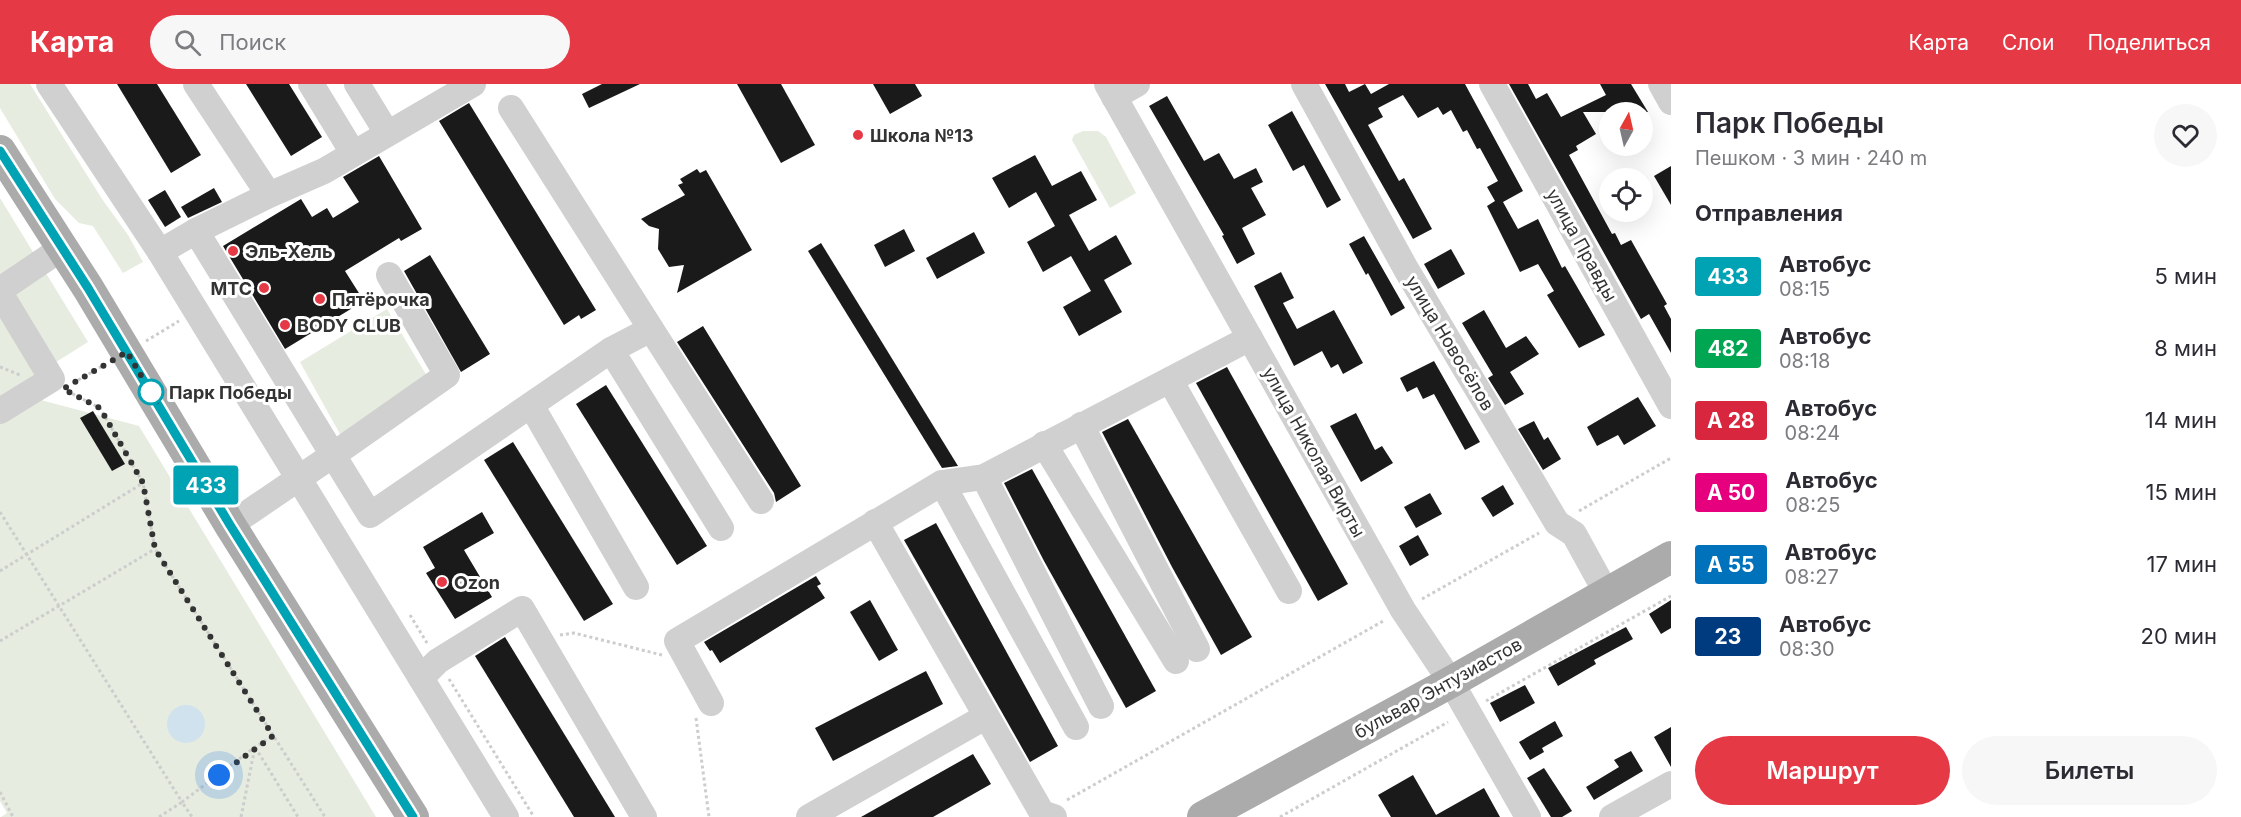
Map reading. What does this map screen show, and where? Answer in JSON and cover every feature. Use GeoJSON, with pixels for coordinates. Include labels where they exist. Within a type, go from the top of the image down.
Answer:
{"type":"FeatureCollection","features":[{"type":"Feature","properties":{"kind":"main road"},"geometry":{"type":"LineString","coordinates":[[0,151],[127,352],[230,525],[413,817]]}},
{"type":"Feature","properties":{"kind":"main road","name":"бульвар Энтузиастов"},"geometry":{"type":"LineString","coordinates":[[1203,817],[1451,682],[1671,557]]}},
{"type":"Feature","properties":{"kind":"street"},"geometry":{"type":"LineString","coordinates":[[49,84],[160,252],[506,817]]}},
{"type":"Feature","properties":{"kind":"street"},"geometry":{"type":"LineString","coordinates":[[196,84],[269,195]]}},
{"type":"Feature","properties":{"kind":"street"},"geometry":{"type":"LineString","coordinates":[[311,84],[353,153]]}},
{"type":"Feature","properties":{"kind":"street"},"geometry":{"type":"LineString","coordinates":[[357,84],[387,133]]}},
{"type":"Feature","properties":{"kind":"street"},"geometry":{"type":"LineString","coordinates":[[160,252],[196,231],[324,171],[472,84]]}},
{"type":"Feature","properties":{"kind":"street"},"geometry":{"type":"LineString","coordinates":[[1110,90],[1137,84]]}},
{"type":"Feature","properties":{"kind":"street","name":"улица Новосёлов"},"geometry":{"type":"LineString","coordinates":[[1304,84],[1406,269],[1557,523],[1574,534],[1607,594]]}},
{"type":"Feature","properties":{"kind":"street","name":"улица Правды"},"geometry":{"type":"LineString","coordinates":[[1492,84],[1671,406]]}},
{"type":"Feature","properties":{"kind":"street"},"geometry":{"type":"LineString","coordinates":[[1661,84],[1671,102]]}},
{"type":"Feature","properties":{"kind":"street","name":"улица Николая Вирты"},"geometry":{"type":"LineString","coordinates":[[1110,90],[1403,610],[1451,682],[1528,817]]}},
{"type":"Feature","properties":{"kind":"street"},"geometry":{"type":"LineString","coordinates":[[511,108],[761,501]]}},
{"type":"Feature","properties":{"kind":"street"},"geometry":{"type":"LineString","coordinates":[[196,231],[370,515],[611,350],[651,329]]}},
{"type":"Feature","properties":{"kind":"street"},"geometry":{"type":"LineString","coordinates":[[0,411],[52,379],[0,291],[62,248]]}},
{"type":"Feature","properties":{"kind":"street"},"geometry":{"type":"LineString","coordinates":[[230,525],[447,375],[388,275]]}},
{"type":"Feature","properties":{"kind":"street"},"geometry":{"type":"LineString","coordinates":[[708,698],[676,640],[942,483],[984,477],[1081,424],[1250,338]]}},
{"type":"Feature","properties":{"kind":"street"},"geometry":{"type":"LineString","coordinates":[[611,350],[721,528]]}},
{"type":"Feature","properties":{"kind":"street"},"geometry":{"type":"LineString","coordinates":[[1170,380],[1289,591]]}},
{"type":"Feature","properties":{"kind":"street"},"geometry":{"type":"LineString","coordinates":[[531,405],[636,587]]}},
{"type":"Feature","properties":{"kind":"street"},"geometry":{"type":"LineString","coordinates":[[1044,444],[1186,655],[1081,424]]}},
{"type":"Feature","properties":{"kind":"street"},"geometry":{"type":"LineString","coordinates":[[984,477],[1101,706]]}},
{"type":"Feature","properties":{"kind":"street"},"geometry":{"type":"LineString","coordinates":[[942,483],[1076,727]]}},
{"type":"Feature","properties":{"kind":"street"},"geometry":{"type":"LineString","coordinates":[[875,522],[985,717],[1048,815]]}},
{"type":"Feature","properties":{"kind":"street"},"geometry":{"type":"LineString","coordinates":[[421,678],[438,661],[522,609],[644,817]]}},
{"type":"Feature","properties":{"kind":"street"},"geometry":{"type":"LineString","coordinates":[[809,817],[985,717]]}},
{"type":"Feature","properties":{"kind":"street"},"geometry":{"type":"LineString","coordinates":[[1612,817],[1671,784]]}},
{"type":"Feature","properties":{"kind":"path"},"geometry":{"type":"LineString","coordinates":[[196,311],[63,389],[100,408],[143,483],[155,549],[325,817]]}},
{"type":"Feature","properties":{"kind":"path"},"geometry":{"type":"LineString","coordinates":[[0,367],[22,375]]}},
{"type":"Feature","properties":{"kind":"path"},"geometry":{"type":"LineString","coordinates":[[1048,815],[1671,458]]}},
{"type":"Feature","properties":{"kind":"path"},"geometry":{"type":"LineString","coordinates":[[0,571],[143,483]]}},
{"type":"Feature","properties":{"kind":"path"},"geometry":{"type":"LineString","coordinates":[[0,512],[192,817]]}},
{"type":"Feature","properties":{"kind":"path"},"geometry":{"type":"LineString","coordinates":[[0,641],[155,549]]}},
{"type":"Feature","properties":{"kind":"path"},"geometry":{"type":"LineString","coordinates":[[539,638],[574,633],[657,656],[685,655]]}},
{"type":"Feature","properties":{"kind":"path"},"geometry":{"type":"LineString","coordinates":[[708,698],[696,718],[709,817]]}},
{"type":"Feature","properties":{"kind":"path"},"geometry":{"type":"LineString","coordinates":[[159,817],[273,736]]}},
{"type":"Feature","properties":{"kind":"path"},"geometry":{"type":"LineString","coordinates":[[241,817],[255,747]]}},
{"type":"Feature","properties":{"kind":"path"},"geometry":{"type":"LineString","coordinates":[[255,747],[298,817]]}},
{"type":"Feature","properties":{"kind":"path"},"geometry":{"type":"LineString","coordinates":[[0,792],[13,817]]}},
{"type":"Feature","properties":{"kind":"shaded area"},"geometry":{"type":"Polygon","coordinates":[[[0,84],[30,84],[102,199],[128,235],[143,262],[123,273],[93,226],[79,223],[55,199],[0,108],[0,84]]]}},
{"type":"Feature","properties":{"kind":"shaded area"},"geometry":{"type":"Polygon","coordinates":[[[1083,131],[1098,131],[1106,137],[1136,193],[1110,208],[1072,140],[1074,135],[1083,131]]]}},
{"type":"Feature","properties":{"kind":"shaded area"},"geometry":{"type":"Polygon","coordinates":[[[0,198],[88,342],[0,397],[0,198]]]}},
{"type":"Feature","properties":{"kind":"shaded area"},"geometry":{"type":"Polygon","coordinates":[[[387,309],[431,383],[345,443],[300,362],[387,309]]]}},
{"type":"Feature","properties":{"kind":"shaded area"},"geometry":{"type":"Polygon","coordinates":[[[37,399],[139,426],[376,817],[1,817],[7,813],[0,801],[0,424],[37,399]]]}},
{"type":"Feature","properties":{"kind":"water"},"geometry":{"type":"Polygon","coordinates":[[[186,705],[200,710],[205,724],[200,738],[186,743],[172,738],[167,724],[172,710],[186,705]]]}},
{"type":"Feature","properties":{"kind":"building"},"geometry":{"type":"Polygon","coordinates":[[[117,84],[157,84],[201,155],[171,173],[117,84]]]}},
{"type":"Feature","properties":{"kind":"building"},"geometry":{"type":"Polygon","coordinates":[[[246,84],[289,84],[322,137],[291,156],[246,84]]]}},
{"type":"Feature","properties":{"kind":"building"},"geometry":{"type":"Polygon","coordinates":[[[602,84],[640,84],[589,108],[582,94],[602,84]]]}},
{"type":"Feature","properties":{"kind":"building"},"geometry":{"type":"Polygon","coordinates":[[[737,84],[781,84],[815,145],[781,163],[737,84]]]}},
{"type":"Feature","properties":{"kind":"building"},"geometry":{"type":"Polygon","coordinates":[[[873,84],[915,84],[922,96],[890,114],[873,84]]]}},
{"type":"Feature","properties":{"kind":"building"},"geometry":{"type":"Polygon","coordinates":[[[1325,84],[1345,84],[1349,92],[1365,84],[1371,94],[1389,84],[1465,84],[1523,191],[1503,202],[1518,229],[1538,219],[1562,268],[1565,266],[1605,335],[1579,348],[1547,295],[1554,291],[1538,264],[1520,272],[1487,206],[1495,201],[1487,187],[1498,181],[1480,148],[1477,149],[1467,130],[1463,132],[1451,110],[1443,115],[1438,107],[1418,118],[1403,95],[1378,108],[1383,117],[1368,125],[1399,181],[1404,178],[1432,229],[1413,239],[1325,84]]]}},
{"type":"Feature","properties":{"kind":"building"},"geometry":{"type":"Polygon","coordinates":[[[1509,84],[1528,84],[1536,99],[1547,93],[1561,117],[1606,95],[1600,84],[1631,84],[1642,102],[1599,102],[1599,112],[1583,112],[1596,134],[1576,146],[1578,150],[1569,155],[1599,210],[1599,222],[1605,222],[1621,245],[1631,240],[1667,304],[1664,306],[1671,319],[1671,353],[1649,314],[1641,319],[1509,84]]]}},
{"type":"Feature","properties":{"kind":"building"},"geometry":{"type":"Polygon","coordinates":[[[1167,96],[1204,161],[1219,153],[1234,179],[1256,168],[1263,182],[1251,188],[1266,215],[1242,228],[1255,254],[1237,264],[1222,236],[1224,235],[1149,106],[1167,96]]]}},
{"type":"Feature","properties":{"kind":"building"},"geometry":{"type":"Polygon","coordinates":[[[469,103],[596,310],[581,319],[579,315],[564,325],[439,121],[469,103]]]}},
{"type":"Feature","properties":{"kind":"building"},"geometry":{"type":"Polygon","coordinates":[[[1292,111],[1341,200],[1327,208],[1304,165],[1293,171],[1268,125],[1292,111]]]}},
{"type":"Feature","properties":{"kind":"building"},"geometry":{"type":"Polygon","coordinates":[[[1035,155],[1052,186],[1081,171],[1097,200],[1069,215],[1089,251],[1116,235],[1132,264],[1104,280],[1122,312],[1079,336],[1063,307],[1091,291],[1071,256],[1043,272],[1027,242],[1055,226],[1036,192],[1009,208],[992,178],[1035,155]]]}},
{"type":"Feature","properties":{"kind":"building"},"geometry":{"type":"Polygon","coordinates":[[[379,156],[422,229],[401,241],[399,238],[345,271],[364,301],[285,349],[223,246],[301,199],[312,217],[327,208],[333,218],[359,202],[343,177],[379,156]]]}},
{"type":"Feature","properties":{"kind":"building"},"geometry":{"type":"Polygon","coordinates":[[[1671,166],[1671,205],[1654,176],[1671,166]]]}},
{"type":"Feature","properties":{"kind":"building"},"geometry":{"type":"Polygon","coordinates":[[[697,169],[700,173],[706,170],[752,250],[677,293],[684,265],[669,267],[658,249],[659,229],[649,226],[641,219],[685,195],[678,185],[683,183],[680,179],[697,169]]]}},
{"type":"Feature","properties":{"kind":"building"},"geometry":{"type":"Polygon","coordinates":[[[214,188],[222,202],[188,218],[181,207],[214,188]]]}},
{"type":"Feature","properties":{"kind":"building"},"geometry":{"type":"Polygon","coordinates":[[[165,190],[181,217],[165,227],[148,200],[165,190]]]}},
{"type":"Feature","properties":{"kind":"building"},"geometry":{"type":"Polygon","coordinates":[[[904,229],[915,251],[885,267],[874,245],[904,229]]]}},
{"type":"Feature","properties":{"kind":"building"},"geometry":{"type":"Polygon","coordinates":[[[974,232],[985,253],[937,279],[926,258],[974,232]]]}},
{"type":"Feature","properties":{"kind":"building"},"geometry":{"type":"Polygon","coordinates":[[[1364,236],[1405,308],[1391,316],[1349,244],[1364,236]]]}},
{"type":"Feature","properties":{"kind":"building"},"geometry":{"type":"Polygon","coordinates":[[[821,243],[958,466],[942,468],[808,251],[821,243]]]}},
{"type":"Feature","properties":{"kind":"building"},"geometry":{"type":"Polygon","coordinates":[[[1451,249],[1465,274],[1438,289],[1424,264],[1451,249]]]}},
{"type":"Feature","properties":{"kind":"building"},"geometry":{"type":"Polygon","coordinates":[[[430,255],[490,354],[461,372],[404,271],[430,255]]]}},
{"type":"Feature","properties":{"kind":"building"},"geometry":{"type":"Polygon","coordinates":[[[1281,272],[1294,298],[1283,303],[1297,329],[1334,310],[1363,363],[1343,374],[1338,364],[1331,368],[1322,351],[1294,366],[1254,286],[1281,272]]]}},
{"type":"Feature","properties":{"kind":"building"},"geometry":{"type":"Polygon","coordinates":[[[1484,310],[1506,348],[1526,336],[1539,354],[1510,372],[1524,394],[1505,405],[1488,378],[1493,375],[1462,323],[1484,310]]]}},
{"type":"Feature","properties":{"kind":"building"},"geometry":{"type":"Polygon","coordinates":[[[703,326],[801,486],[776,502],[774,493],[677,342],[703,326]]]}},
{"type":"Feature","properties":{"kind":"building"},"geometry":{"type":"Polygon","coordinates":[[[1434,361],[1480,442],[1465,450],[1434,394],[1423,399],[1417,387],[1407,392],[1400,378],[1434,361]]]}},
{"type":"Feature","properties":{"kind":"building"},"geometry":{"type":"Polygon","coordinates":[[[1227,367],[1348,584],[1318,601],[1196,383],[1227,367]]]}},
{"type":"Feature","properties":{"kind":"building"},"geometry":{"type":"Polygon","coordinates":[[[606,385],[707,546],[677,565],[576,404],[606,385]]]}},
{"type":"Feature","properties":{"kind":"building"},"geometry":{"type":"Polygon","coordinates":[[[1638,397],[1656,426],[1624,445],[1618,435],[1597,446],[1587,427],[1638,397]]]}},
{"type":"Feature","properties":{"kind":"building"},"geometry":{"type":"Polygon","coordinates":[[[93,411],[125,464],[112,471],[80,418],[93,411]]]}},
{"type":"Feature","properties":{"kind":"building"},"geometry":{"type":"Polygon","coordinates":[[[1356,413],[1375,450],[1382,446],[1393,463],[1361,482],[1330,426],[1356,413]]]}},
{"type":"Feature","properties":{"kind":"building"},"geometry":{"type":"Polygon","coordinates":[[[1128,419],[1252,637],[1221,655],[1172,567],[1102,432],[1128,419]]]}},
{"type":"Feature","properties":{"kind":"building"},"geometry":{"type":"Polygon","coordinates":[[[1534,421],[1544,440],[1548,437],[1561,459],[1543,470],[1518,429],[1534,421]]]}},
{"type":"Feature","properties":{"kind":"building"},"geometry":{"type":"Polygon","coordinates":[[[513,442],[613,604],[584,621],[484,460],[513,442]]]}},
{"type":"Feature","properties":{"kind":"building"},"geometry":{"type":"Polygon","coordinates":[[[1032,469],[1156,691],[1126,708],[1044,561],[1004,483],[1032,469]]]}},
{"type":"Feature","properties":{"kind":"building"},"geometry":{"type":"Polygon","coordinates":[[[1503,485],[1514,504],[1493,517],[1481,498],[1503,485]]]}},
{"type":"Feature","properties":{"kind":"building"},"geometry":{"type":"Polygon","coordinates":[[[1430,493],[1442,514],[1416,528],[1404,507],[1430,493]]]}},
{"type":"Feature","properties":{"kind":"building"},"geometry":{"type":"Polygon","coordinates":[[[482,512],[494,533],[464,550],[492,597],[455,619],[426,573],[435,568],[423,547],[482,512]]]}},
{"type":"Feature","properties":{"kind":"building"},"geometry":{"type":"Polygon","coordinates":[[[936,523],[1058,746],[1030,762],[904,540],[936,523]]]}},
{"type":"Feature","properties":{"kind":"building"},"geometry":{"type":"Polygon","coordinates":[[[1418,535],[1429,555],[1410,566],[1399,546],[1418,535]]]}},
{"type":"Feature","properties":{"kind":"building"},"geometry":{"type":"Polygon","coordinates":[[[816,576],[821,584],[817,586],[825,598],[720,663],[704,642],[816,576]]]}},
{"type":"Feature","properties":{"kind":"building"},"geometry":{"type":"Polygon","coordinates":[[[870,600],[898,650],[879,661],[850,612],[870,600]]]}},
{"type":"Feature","properties":{"kind":"building"},"geometry":{"type":"Polygon","coordinates":[[[1671,600],[1671,628],[1661,634],[1649,614],[1671,600]]]}},
{"type":"Feature","properties":{"kind":"building"},"geometry":{"type":"Polygon","coordinates":[[[1626,627],[1633,639],[1594,660],[1596,664],[1558,686],[1548,668],[1626,627]]]}},
{"type":"Feature","properties":{"kind":"building"},"geometry":{"type":"Polygon","coordinates":[[[505,637],[615,817],[574,817],[475,656],[505,637]]]}},
{"type":"Feature","properties":{"kind":"building"},"geometry":{"type":"Polygon","coordinates":[[[926,671],[943,704],[833,761],[815,728],[926,671]]]}},
{"type":"Feature","properties":{"kind":"building"},"geometry":{"type":"Polygon","coordinates":[[[1525,685],[1535,703],[1500,722],[1490,703],[1525,685]]]}},
{"type":"Feature","properties":{"kind":"building"},"geometry":{"type":"Polygon","coordinates":[[[1555,721],[1563,736],[1542,748],[1544,752],[1530,760],[1519,742],[1555,721]]]}},
{"type":"Feature","properties":{"kind":"building"},"geometry":{"type":"Polygon","coordinates":[[[1671,727],[1671,767],[1654,737],[1671,727]]]}},
{"type":"Feature","properties":{"kind":"building"},"geometry":{"type":"Polygon","coordinates":[[[1631,751],[1643,771],[1594,800],[1586,787],[1619,767],[1614,760],[1631,751]]]}},
{"type":"Feature","properties":{"kind":"building"},"geometry":{"type":"Polygon","coordinates":[[[973,754],[991,784],[933,817],[861,817],[973,754]]]}},
{"type":"Feature","properties":{"kind":"building"},"geometry":{"type":"Polygon","coordinates":[[[1544,768],[1572,811],[1562,817],[1551,817],[1527,778],[1544,768]]]}},
{"type":"Feature","properties":{"kind":"building"},"geometry":{"type":"Polygon","coordinates":[[[1413,775],[1436,815],[1484,788],[1500,817],[1391,817],[1378,795],[1413,775]]]}},
{"type":"Feature","properties":{"kind":"bus line","name":"433"},"geometry":{"type":"LineString","coordinates":[[0,151],[88,288],[230,525],[413,817]]}},
{"type":"Feature","properties":{"kind":"place","name":"Школа №13"},"geometry":{"type":"Point","coordinates":[858,135]}},
{"type":"Feature","properties":{"kind":"place","name":"Эль-Хель"},"geometry":{"type":"Point","coordinates":[233,251]}},
{"type":"Feature","properties":{"kind":"place","name":"МТС"},"geometry":{"type":"Point","coordinates":[264,288]}},
{"type":"Feature","properties":{"kind":"place","name":"Пятёрочка"},"geometry":{"type":"Point","coordinates":[320,299]}},
{"type":"Feature","properties":{"kind":"place","name":"BODY CLUB"},"geometry":{"type":"Point","coordinates":[285,325]}},
{"type":"Feature","properties":{"kind":"place","name":"Парк Победы"},"geometry":{"type":"Point","coordinates":[151,392]}},
{"type":"Feature","properties":{"kind":"place","name":"Ozon"},"geometry":{"type":"Point","coordinates":[442,582]}},
{"type":"Feature","properties":{"kind":"route"},"geometry":{"type":"LineString","coordinates":[[151,392],[157,402],[127,352],[63,389],[100,408],[143,483],[155,549],[273,736],[219,775]]}}]}
